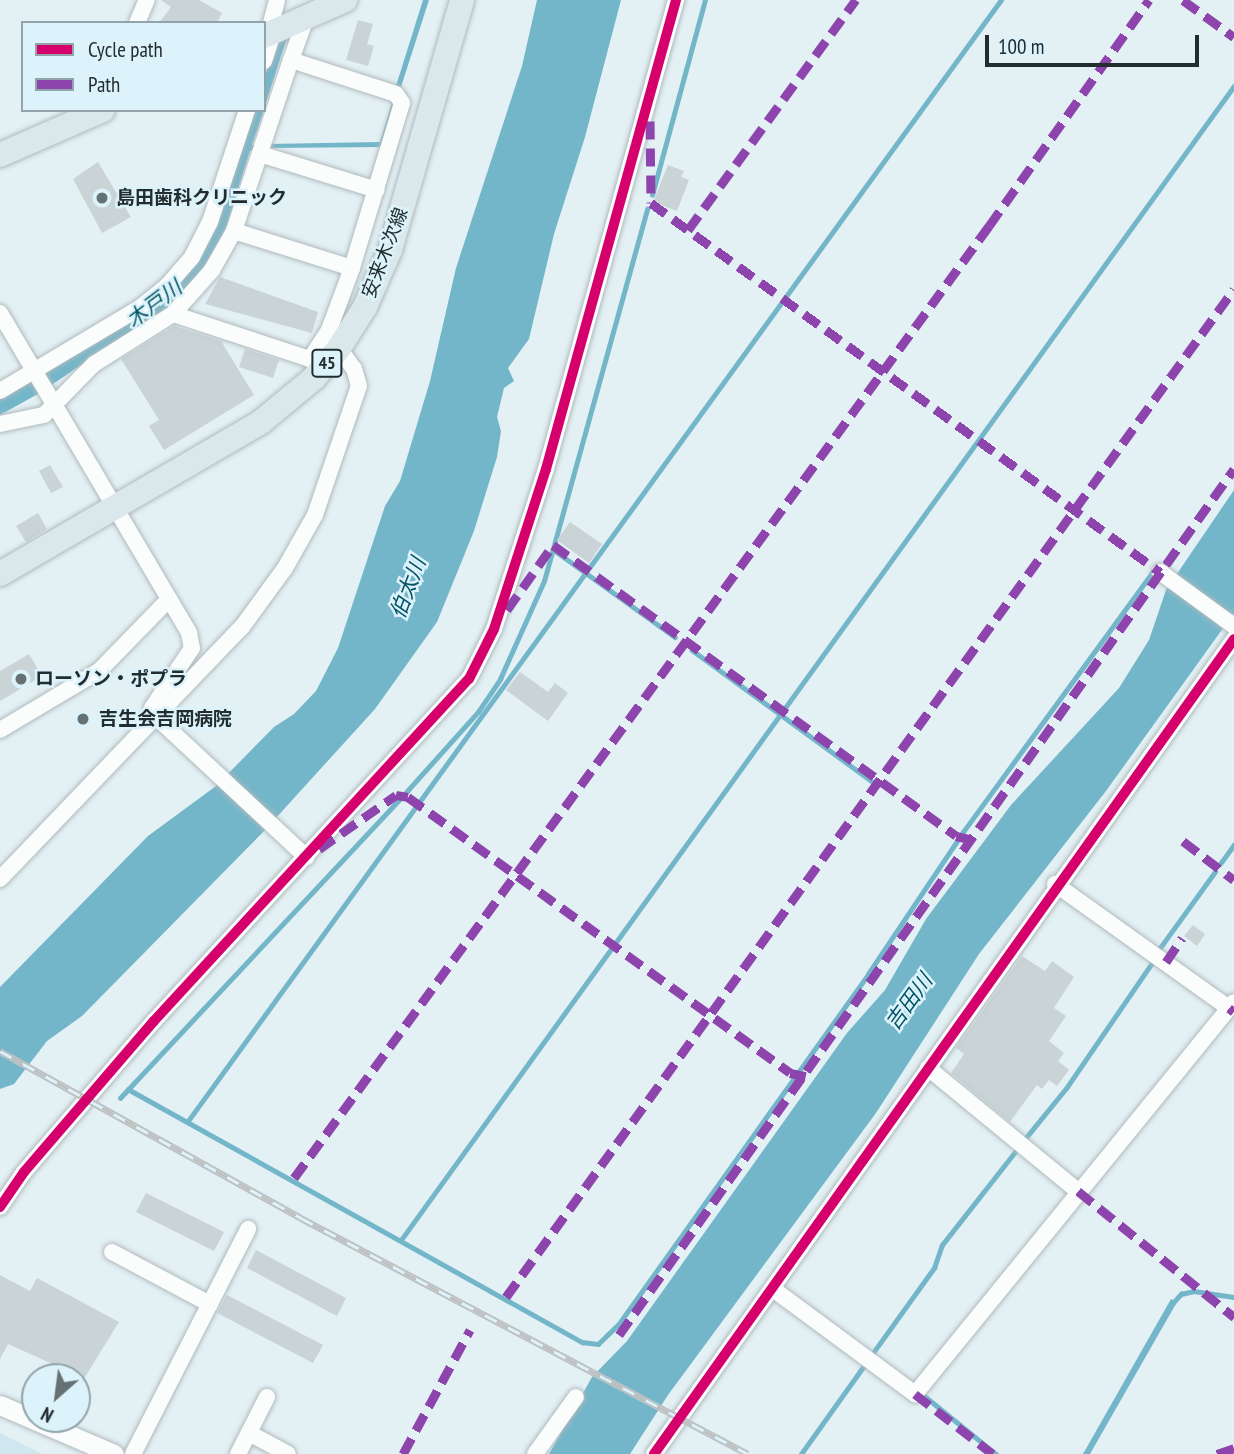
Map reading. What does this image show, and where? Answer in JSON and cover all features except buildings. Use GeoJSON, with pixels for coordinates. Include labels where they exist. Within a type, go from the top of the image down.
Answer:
{"type":"FeatureCollection","features":[{"type":"Feature","properties":{"kind":"main road"},"geometry":{"type":"LineString","coordinates":[[281,28],[345,0]]}},
{"type":"Feature","properties":{"kind":"main road","name":"安来木次線"},"geometry":{"type":"LineString","coordinates":[[0,575],[115,504],[261,422],[316,364],[338,348],[383,269],[462,0]]}},
{"type":"Feature","properties":{"kind":"main road"},"geometry":{"type":"LineString","coordinates":[[0,155],[98,112]]}},
{"type":"Feature","properties":{"kind":"street"},"geometry":{"type":"LineString","coordinates":[[138,21],[147,0]]}},
{"type":"Feature","properties":{"kind":"street"},"geometry":{"type":"LineString","coordinates":[[0,424],[44,415],[56,407],[94,363],[173,314],[212,270],[234,231],[291,60],[281,28],[277,0]]}},
{"type":"Feature","properties":{"kind":"street"},"geometry":{"type":"LineString","coordinates":[[0,1207],[24,1172],[154,1021],[303,854],[449,705],[469,679],[494,629],[546,469],[676,0]]}},
{"type":"Feature","properties":{"kind":"street"},"geometry":{"type":"LineString","coordinates":[[266,57],[281,28]]}},
{"type":"Feature","properties":{"kind":"street"},"geometry":{"type":"LineString","coordinates":[[173,314],[316,364],[352,268],[402,103],[396,94],[291,60]]}},
{"type":"Feature","properties":{"kind":"street"},"geometry":{"type":"LineString","coordinates":[[0,391],[40,378],[141,307],[192,257],[210,222],[246,112]]}},
{"type":"Feature","properties":{"kind":"street"},"geometry":{"type":"LineString","coordinates":[[260,153],[377,190]]}},
{"type":"Feature","properties":{"kind":"street"},"geometry":{"type":"LineString","coordinates":[[234,231],[352,268]]}},
{"type":"Feature","properties":{"kind":"street"},"geometry":{"type":"LineString","coordinates":[[0,313],[115,504],[169,599],[192,648],[152,708],[158,718],[303,854]]}},
{"type":"Feature","properties":{"kind":"street"},"geometry":{"type":"LineString","coordinates":[[0,879],[158,718],[242,627],[285,568],[315,515],[359,386],[354,369],[338,348]]}},
{"type":"Feature","properties":{"kind":"street"},"geometry":{"type":"LineString","coordinates":[[1162,573],[1234,626]]}},
{"type":"Feature","properties":{"kind":"street"},"geometry":{"type":"LineString","coordinates":[[0,730],[99,671],[169,599]]}},
{"type":"Feature","properties":{"kind":"street"},"geometry":{"type":"LineString","coordinates":[[654,1454],[773,1289],[1055,884],[1234,639]]}},
{"type":"Feature","properties":{"kind":"street"},"geometry":{"type":"LineString","coordinates":[[773,1289],[915,1394],[1232,1005],[1055,884]]}},
{"type":"Feature","properties":{"kind":"street"},"geometry":{"type":"LineString","coordinates":[[928,1068],[1078,1191]]}},
{"type":"Feature","properties":{"kind":"street"},"geometry":{"type":"LineString","coordinates":[[133,1454],[248,1229]]}},
{"type":"Feature","properties":{"kind":"street"},"geometry":{"type":"LineString","coordinates":[[112,1252],[210,1304]]}},
{"type":"Feature","properties":{"kind":"street"},"geometry":{"type":"LineString","coordinates":[[238,1454],[268,1397]]}},
{"type":"Feature","properties":{"kind":"street"},"geometry":{"type":"LineString","coordinates":[[535,1454],[576,1397]]}},
{"type":"Feature","properties":{"kind":"street"},"geometry":{"type":"LineString","coordinates":[[0,1405],[114,1454]]}},
{"type":"Feature","properties":{"kind":"street"},"geometry":{"type":"LineString","coordinates":[[249,1433],[288,1454]]}},
{"type":"Feature","properties":{"kind":"shaded area"},"geometry":{"type":"Polygon","coordinates":[[[0,1433],[42,1454],[0,1454],[0,1433]]]}},
{"type":"Feature","properties":{"kind":"water"},"geometry":{"type":"Polygon","coordinates":[[[423,0],[429,0],[400,90],[395,89],[423,0]]]}},
{"type":"Feature","properties":{"kind":"water","name":"伯太川"},"geometry":{"type":"Polygon","coordinates":[[[537,0],[621,0],[585,137],[554,234],[529,339],[508,368],[514,381],[504,388],[497,417],[501,431],[497,457],[474,531],[437,622],[375,709],[265,830],[82,1016],[47,1041],[14,1084],[0,1089],[0,987],[148,836],[216,786],[274,727],[294,714],[316,691],[338,648],[385,506],[400,481],[430,381],[456,268],[522,66],[537,0]]]}},
{"type":"Feature","properties":{"kind":"water"},"geometry":{"type":"Polygon","coordinates":[[[292,28],[266,103],[266,73],[277,35],[292,28]]]}},
{"type":"Feature","properties":{"kind":"water"},"geometry":{"type":"Polygon","coordinates":[[[393,99],[397,103],[384,147],[267,148],[268,144],[380,142],[393,99]]]}},
{"type":"Feature","properties":{"kind":"water","name":"木戸川"},"geometry":{"type":"Polygon","coordinates":[[[254,112],[263,112],[252,145],[258,145],[257,149],[250,151],[224,234],[199,274],[167,307],[47,388],[39,375],[143,312],[214,230],[254,112]]]}},
{"type":"Feature","properties":{"kind":"water"},"geometry":{"type":"Polygon","coordinates":[[[37,376],[45,390],[0,415],[0,398],[37,376]]]}},
{"type":"Feature","properties":{"kind":"water","name":"吉田川"},"geometry":{"type":"Polygon","coordinates":[[[1234,490],[1234,613],[1106,791],[979,954],[876,1113],[668,1395],[630,1454],[549,1454],[592,1377],[627,1341],[847,1033],[885,990],[926,919],[1011,805],[1119,688],[1149,640],[1166,590],[1234,490]]]}},
{"type":"Feature","properties":{"kind":"water"},"geometry":{"type":"Polygon","coordinates":[[[1171,1299],[1177,1302],[1090,1454],[1083,1454],[1171,1299]]]}},
{"type":"Feature","properties":{"kind":"waterway"},"geometry":{"type":"LineString","coordinates":[[652,195],[705,0]]}},
{"type":"Feature","properties":{"kind":"waterway"},"geometry":{"type":"LineString","coordinates":[[188,1121],[1001,0]]}},
{"type":"Feature","properties":{"kind":"waterway"},"geometry":{"type":"LineString","coordinates":[[401,1240],[1234,86]]}},
{"type":"Feature","properties":{"kind":"waterway"},"geometry":{"type":"LineString","coordinates":[[120,1098],[408,790],[478,712],[500,679],[544,581],[647,209]]}},
{"type":"Feature","properties":{"kind":"waterway"},"geometry":{"type":"LineString","coordinates":[[554,550],[675,637]]}},
{"type":"Feature","properties":{"kind":"waterway"},"geometry":{"type":"LineString","coordinates":[[128,1089],[582,1342],[598,1344],[618,1325],[868,974],[963,832],[1153,571]]}},
{"type":"Feature","properties":{"kind":"waterway"},"geometry":{"type":"LineString","coordinates":[[692,650],[873,782]]}},
{"type":"Feature","properties":{"kind":"waterway"},"geometry":{"type":"LineString","coordinates":[[1220,864],[1234,845]]}},
{"type":"Feature","properties":{"kind":"waterway"},"geometry":{"type":"LineString","coordinates":[[1157,952],[1215,872]]}},
{"type":"Feature","properties":{"kind":"waterway"},"geometry":{"type":"LineString","coordinates":[[1024,1140],[1067,1087],[1154,960]]}},
{"type":"Feature","properties":{"kind":"waterway"},"geometry":{"type":"LineString","coordinates":[[870,1357],[934,1268],[942,1245],[1018,1148]]}},
{"type":"Feature","properties":{"kind":"waterway"},"geometry":{"type":"LineString","coordinates":[[1171,1305],[1181,1294],[1194,1291],[1234,1297]]}},
{"type":"Feature","properties":{"kind":"waterway"},"geometry":{"type":"LineString","coordinates":[[801,1454],[866,1363]]}},
{"type":"Feature","properties":{"kind":"waterway"},"geometry":{"type":"LineString","coordinates":[[921,1393],[996,1454]]}},
{"type":"Feature","properties":{"kind":"railway"},"geometry":{"type":"LineString","coordinates":[[0,1051],[301,1218],[748,1454]]}},
{"type":"Feature","properties":{"kind":"marked path"},"geometry":{"type":"LineString","coordinates":[[688,230],[856,0]]}},
{"type":"Feature","properties":{"kind":"marked path"},"geometry":{"type":"LineString","coordinates":[[294,1178],[989,226],[1149,0]]}},
{"type":"Feature","properties":{"kind":"marked path"},"geometry":{"type":"LineString","coordinates":[[1183,0],[1234,37]]}},
{"type":"Feature","properties":{"kind":"marked path"},"geometry":{"type":"LineString","coordinates":[[650,121],[651,203],[1160,572]]}},
{"type":"Feature","properties":{"kind":"marked path"},"geometry":{"type":"LineString","coordinates":[[506,1297],[1234,289]]}},
{"type":"Feature","properties":{"kind":"marked path"},"geometry":{"type":"LineString","coordinates":[[619,1335],[1234,469]]}},
{"type":"Feature","properties":{"kind":"marked path"},"geometry":{"type":"LineString","coordinates":[[507,610],[553,545],[956,836],[969,839]]}},
{"type":"Feature","properties":{"kind":"marked path"},"geometry":{"type":"LineString","coordinates":[[319,849],[396,795],[408,797],[790,1073],[806,1076]]}},
{"type":"Feature","properties":{"kind":"marked path"},"geometry":{"type":"LineString","coordinates":[[1183,841],[1234,880]]}},
{"type":"Feature","properties":{"kind":"marked path"},"geometry":{"type":"LineString","coordinates":[[1166,962],[1182,938]]}},
{"type":"Feature","properties":{"kind":"marked path"},"geometry":{"type":"LineString","coordinates":[[1229,1008],[1234,1012]]}},
{"type":"Feature","properties":{"kind":"marked path"},"geometry":{"type":"LineString","coordinates":[[1078,1191],[1234,1317]]}},
{"type":"Feature","properties":{"kind":"marked path"},"geometry":{"type":"LineString","coordinates":[[403,1454],[470,1330]]}},
{"type":"Feature","properties":{"kind":"marked path"},"geometry":{"type":"LineString","coordinates":[[915,1394],[993,1454]]}},
{"type":"Feature","properties":{"kind":"marked path"},"geometry":{"type":"LineString","coordinates":[[1217,1454],[1234,1448]]}},
{"type":"Feature","properties":{"kind":"cycle path"},"geometry":{"type":"LineString","coordinates":[[0,1207],[24,1172],[154,1021],[469,679],[494,629],[546,469],[676,0]]}},
{"type":"Feature","properties":{"kind":"cycle path"},"geometry":{"type":"LineString","coordinates":[[654,1454],[1234,639]]}},
{"type":"Feature","properties":{"kind":"place","name":"島田歯科クリニック"},"geometry":{"type":"Point","coordinates":[102,198]}},
{"type":"Feature","properties":{"kind":"place","name":"ローソン・ポプラ"},"geometry":{"type":"Point","coordinates":[21,679]}},
{"type":"Feature","properties":{"kind":"place","name":"吉生会吉岡病院"},"geometry":{"type":"Point","coordinates":[83,719]}}]}
